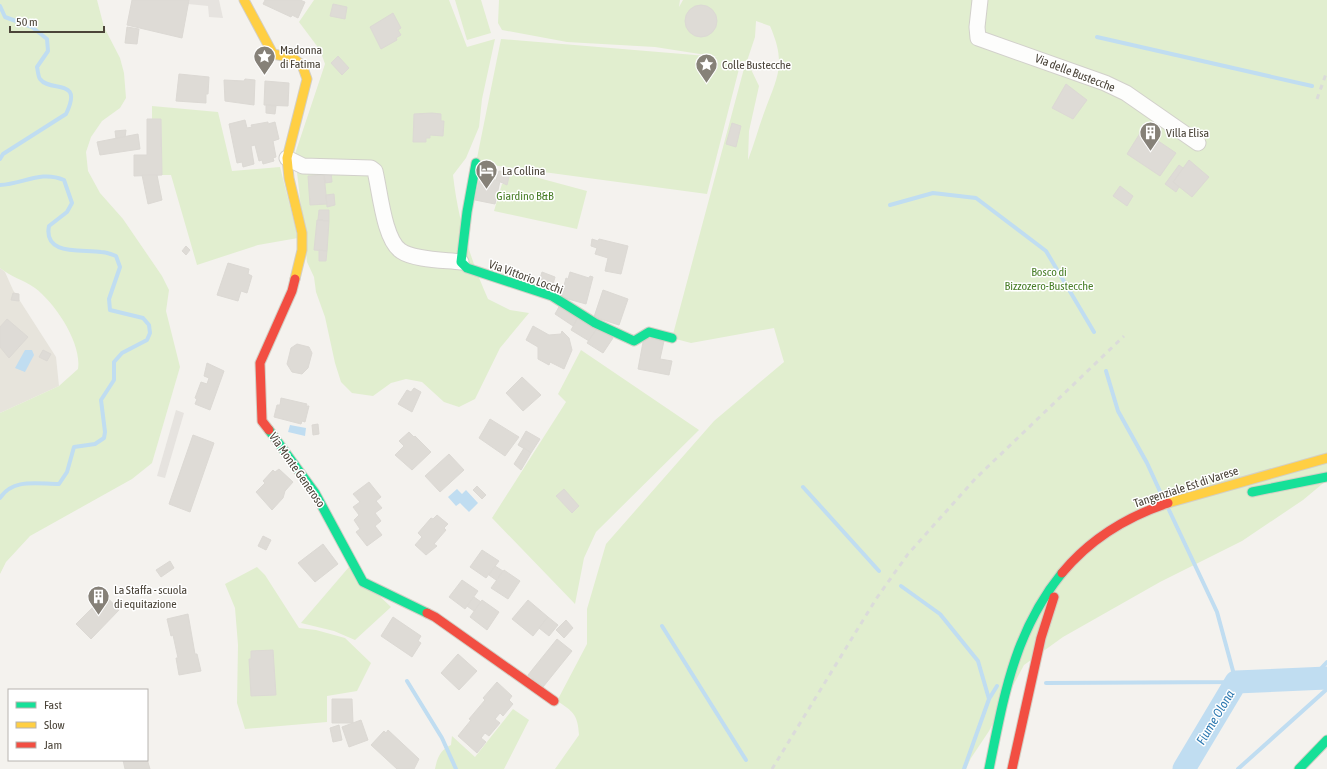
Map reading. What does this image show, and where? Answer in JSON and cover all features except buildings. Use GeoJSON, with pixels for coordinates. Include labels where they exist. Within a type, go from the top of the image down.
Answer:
{"type":"FeatureCollection","features":[{"type":"Feature","properties":{"kind":"main road","name":"Via Monte Generoso"},"geometry":{"type":"LineString","coordinates":[[244,0],[273,54],[293,58],[302,65],[307,79],[287,158],[289,178],[302,233],[302,250],[292,291],[260,363],[262,420],[315,493],[363,582],[435,617],[554,701]]}},
{"type":"Feature","properties":{"kind":"main road"},"geometry":{"type":"LineString","coordinates":[[461,262],[467,212],[476,163]]}},
{"type":"Feature","properties":{"kind":"main road","name":"Via Vittorio Locchi"},"geometry":{"type":"LineString","coordinates":[[461,262],[467,268],[552,296],[595,323],[634,341],[649,332],[672,338]]}},
{"type":"Feature","properties":{"kind":"main road","name":"Tangenziale Est di Varese"},"geometry":{"type":"LineString","coordinates":[[989,769],[1012,665],[1035,611],[1049,590],[1091,543],[1117,524],[1149,510],[1257,476],[1326,459]]}},
{"type":"Feature","properties":{"kind":"main road"},"geometry":{"type":"LineString","coordinates":[[1191,496],[1236,474]]}},
{"type":"Feature","properties":{"kind":"main road"},"geometry":{"type":"LineString","coordinates":[[1191,496],[1238,494],[1327,477]]}},
{"type":"Feature","properties":{"kind":"main road","name":"Tangenziale Est di Varese"},"geometry":{"type":"LineString","coordinates":[[1012,769],[1041,638],[1050,606],[1068,568]]}},
{"type":"Feature","properties":{"kind":"main road"},"geometry":{"type":"LineString","coordinates":[[1299,769],[1327,740]]}},
{"type":"Feature","properties":{"kind":"street","name":"Via delle Bustecche"},"geometry":{"type":"LineString","coordinates":[[980,0],[977,27],[978,38],[1105,83],[1126,93],[1198,143]]}},
{"type":"Feature","properties":{"kind":"street"},"geometry":{"type":"LineString","coordinates":[[287,158],[303,166],[371,168],[375,171],[389,234],[395,245],[401,251],[414,256],[461,262]]}},
{"type":"Feature","properties":{"kind":"shaded area"},"geometry":{"type":"Polygon","coordinates":[[[189,0],[219,0],[223,18],[209,17],[208,6],[188,4],[189,0]]]}},
{"type":"Feature","properties":{"kind":"shaded area"},"geometry":{"type":"Polygon","coordinates":[[[0,268],[5,272],[13,290],[56,357],[59,386],[0,413],[0,268]]]}},
{"type":"Feature","properties":{"kind":"shaded area"},"geometry":{"type":"Polygon","coordinates":[[[176,410],[184,413],[165,478],[157,476],[176,410]]]}},
{"type":"Feature","properties":{"kind":"green space"},"geometry":{"type":"Polygon","coordinates":[[[0,0],[97,0],[104,27],[120,58],[124,73],[126,98],[120,108],[102,121],[91,137],[86,152],[88,171],[100,193],[123,219],[162,276],[169,290],[166,311],[180,367],[152,463],[132,479],[30,536],[6,562],[0,574],[0,413],[59,386],[78,369],[78,359],[76,347],[66,324],[51,303],[35,288],[0,268],[0,0]]]}},
{"type":"Feature","properties":{"kind":"green space"},"geometry":{"type":"Polygon","coordinates":[[[314,0],[449,0],[467,47],[495,39],[482,99],[479,127],[466,158],[453,175],[455,192],[466,238],[488,299],[510,310],[529,313],[500,348],[475,399],[459,407],[444,402],[422,382],[406,379],[391,383],[373,396],[352,393],[341,382],[335,363],[325,317],[316,292],[314,277],[307,262],[295,154],[325,64],[320,50],[299,22],[314,0]]]}},
{"type":"Feature","properties":{"kind":"green space"},"geometry":{"type":"Polygon","coordinates":[[[455,0],[481,0],[491,33],[467,40],[455,0]]]}},
{"type":"Feature","properties":{"kind":"green space","name":"Bosco di Bizzozero-Bustecche"},"geometry":{"type":"Polygon","coordinates":[[[499,0],[680,0],[679,7],[683,0],[1327,0],[1327,480],[1303,500],[1242,541],[1160,582],[1063,637],[1024,665],[989,731],[971,758],[966,769],[555,769],[579,735],[574,714],[557,701],[587,644],[587,609],[606,544],[714,421],[784,362],[774,328],[691,343],[672,338],[746,61],[741,61],[707,194],[476,163],[501,39],[719,57],[655,47],[567,42],[502,30],[498,23],[499,0]],[[756,21],[755,37],[747,61],[759,86],[749,131],[748,160],[773,90],[778,71],[778,51],[770,26],[756,21]]]}},
{"type":"Feature","properties":{"kind":"green space"},"geometry":{"type":"Polygon","coordinates":[[[152,106],[218,112],[232,171],[280,167],[298,238],[258,245],[197,265],[171,175],[162,175],[161,120],[152,119],[152,106]]]}},
{"type":"Feature","properties":{"kind":"green space","name":"Giardino B&B"},"geometry":{"type":"Polygon","coordinates":[[[509,170],[587,191],[577,229],[494,211],[502,184],[507,184],[509,170]]]}},
{"type":"Feature","properties":{"kind":"green space"},"geometry":{"type":"Polygon","coordinates":[[[581,350],[699,430],[596,532],[584,558],[575,604],[492,518],[566,402],[558,394],[581,350]]]}},
{"type":"Feature","properties":{"kind":"green space"},"geometry":{"type":"Polygon","coordinates":[[[257,567],[265,575],[299,628],[316,630],[345,638],[371,663],[357,691],[327,696],[327,722],[245,729],[237,703],[238,645],[235,608],[225,584],[257,567]]]}},
{"type":"Feature","properties":{"kind":"green space"},"geometry":{"type":"Polygon","coordinates":[[[349,567],[391,607],[355,640],[334,631],[301,623],[349,567]]]}},
{"type":"Feature","properties":{"kind":"green space"},"geometry":{"type":"Polygon","coordinates":[[[513,709],[529,720],[504,769],[435,769],[440,754],[451,745],[452,736],[475,757],[513,709]]]}},
{"type":"Feature","properties":{"kind":"water"},"geometry":{"type":"Polygon","coordinates":[[[25,350],[32,350],[34,355],[25,372],[15,368],[25,350]]]}},
{"type":"Feature","properties":{"kind":"water"},"geometry":{"type":"Polygon","coordinates":[[[290,425],[306,428],[305,436],[288,432],[290,425]]]}},
{"type":"Feature","properties":{"kind":"water"},"geometry":{"type":"Polygon","coordinates":[[[457,489],[462,494],[466,490],[478,503],[469,512],[460,503],[456,506],[448,497],[457,489]]]}},
{"type":"Feature","properties":{"kind":"waterway"},"geometry":{"type":"LineString","coordinates":[[0,6],[5,17],[32,27],[47,39],[48,51],[37,67],[39,78],[45,83],[68,90],[71,95],[66,114],[3,154],[0,159]]}},
{"type":"Feature","properties":{"kind":"waterway"},"geometry":{"type":"LineString","coordinates":[[1097,37],[1312,86]]}},
{"type":"Feature","properties":{"kind":"waterway"},"geometry":{"type":"LineString","coordinates":[[0,185],[48,176],[64,180],[72,203],[67,212],[49,226],[49,236],[52,242],[58,247],[66,249],[105,252],[116,256],[120,267],[109,299],[110,310],[143,318],[149,325],[150,333],[147,340],[122,353],[114,362],[114,380],[101,400],[105,432],[104,438],[95,444],[74,447],[67,472],[59,484],[34,483],[19,485],[12,487],[0,498]]}},
{"type":"Feature","properties":{"kind":"waterway"},"geometry":{"type":"LineString","coordinates":[[890,205],[933,193],[976,198],[1046,251],[1094,332]]}},
{"type":"Feature","properties":{"kind":"waterway"},"geometry":{"type":"LineString","coordinates":[[1106,371],[1118,411],[1147,463],[1163,498]]}},
{"type":"Feature","properties":{"kind":"waterway"},"geometry":{"type":"LineString","coordinates":[[803,487],[879,571]]}},
{"type":"Feature","properties":{"kind":"waterway","name":"Fiume Olona"},"geometry":{"type":"LineString","coordinates":[[1046,683],[1236,682],[1217,612],[1169,510]]}},
{"type":"Feature","properties":{"kind":"waterway"},"geometry":{"type":"LineString","coordinates":[[901,586],[940,614],[978,661],[989,699]]}},
{"type":"Feature","properties":{"kind":"waterway"},"geometry":{"type":"LineString","coordinates":[[662,626],[746,760]]}},
{"type":"Feature","properties":{"kind":"waterway"},"geometry":{"type":"LineString","coordinates":[[1311,679],[1327,662]]}},
{"type":"Feature","properties":{"kind":"waterway","name":"Fiume Olona"},"geometry":{"type":"LineString","coordinates":[[1184,769],[1236,682],[1327,678]]}},
{"type":"Feature","properties":{"kind":"waterway"},"geometry":{"type":"LineString","coordinates":[[407,681],[442,738],[456,769]]}},
{"type":"Feature","properties":{"kind":"waterway"},"geometry":{"type":"LineString","coordinates":[[964,769],[989,699],[997,686]]}},
{"type":"Feature","properties":{"kind":"waterway"},"geometry":{"type":"LineString","coordinates":[[1238,769],[1327,689]]}},
{"type":"Feature","properties":{"kind":"railway"},"geometry":{"type":"LineString","coordinates":[[1317,99],[1327,71]]}},
{"type":"Feature","properties":{"kind":"railway"},"geometry":{"type":"LineString","coordinates":[[772,769],[876,599],[908,554],[976,478],[1124,336]]}},
{"type":"Feature","properties":{"kind":"traffic: fast"},"geometry":{"type":"LineString","coordinates":[[476,163],[467,212],[461,262],[467,268],[552,296],[595,323],[634,341],[649,332],[672,338]]}},
{"type":"Feature","properties":{"kind":"traffic: fast"},"geometry":{"type":"LineString","coordinates":[[269,430],[315,493],[363,582],[427,613]]}},
{"type":"Feature","properties":{"kind":"traffic: fast"},"geometry":{"type":"LineString","coordinates":[[1252,492],[1327,477]]}},
{"type":"Feature","properties":{"kind":"traffic: fast"},"geometry":{"type":"LineString","coordinates":[[989,769],[1006,690],[1013,666],[1032,618],[1062,573]]}},
{"type":"Feature","properties":{"kind":"traffic: fast"},"geometry":{"type":"LineString","coordinates":[[1299,769],[1327,740]]}},
{"type":"Feature","properties":{"kind":"traffic: slow"},"geometry":{"type":"LineString","coordinates":[[244,0],[273,54],[293,58],[302,65],[307,79],[287,158],[289,178],[302,233],[302,250],[295,279]]}},
{"type":"Feature","properties":{"kind":"traffic: slow"},"geometry":{"type":"LineString","coordinates":[[1168,503],[1327,458]]}},
{"type":"Feature","properties":{"kind":"traffic: jam"},"geometry":{"type":"LineString","coordinates":[[269,430],[262,421],[260,363],[292,291],[295,279]]}},
{"type":"Feature","properties":{"kind":"traffic: jam"},"geometry":{"type":"LineString","coordinates":[[1062,573],[1085,549],[1110,530],[1138,515],[1168,503]]}},
{"type":"Feature","properties":{"kind":"traffic: jam"},"geometry":{"type":"LineString","coordinates":[[1012,769],[1041,638],[1054,597]]}},
{"type":"Feature","properties":{"kind":"traffic: jam"},"geometry":{"type":"LineString","coordinates":[[427,613],[435,617],[554,701]]}},
{"type":"Feature","properties":{"kind":"place","name":"Madonna di Fatima"},"geometry":{"type":"Point","coordinates":[265,76]}},
{"type":"Feature","properties":{"kind":"place","name":"Colle Bustecche"},"geometry":{"type":"Point","coordinates":[706,84]}},
{"type":"Feature","properties":{"kind":"place","name":"Villa Elisa"},"geometry":{"type":"Point","coordinates":[1151,152]}},
{"type":"Feature","properties":{"kind":"place","name":"La Collina"},"geometry":{"type":"Point","coordinates":[487,190]}},
{"type":"Feature","properties":{"kind":"place","name":"La Staffa - scuola di equitazione"},"geometry":{"type":"Point","coordinates":[98,616]}}]}
